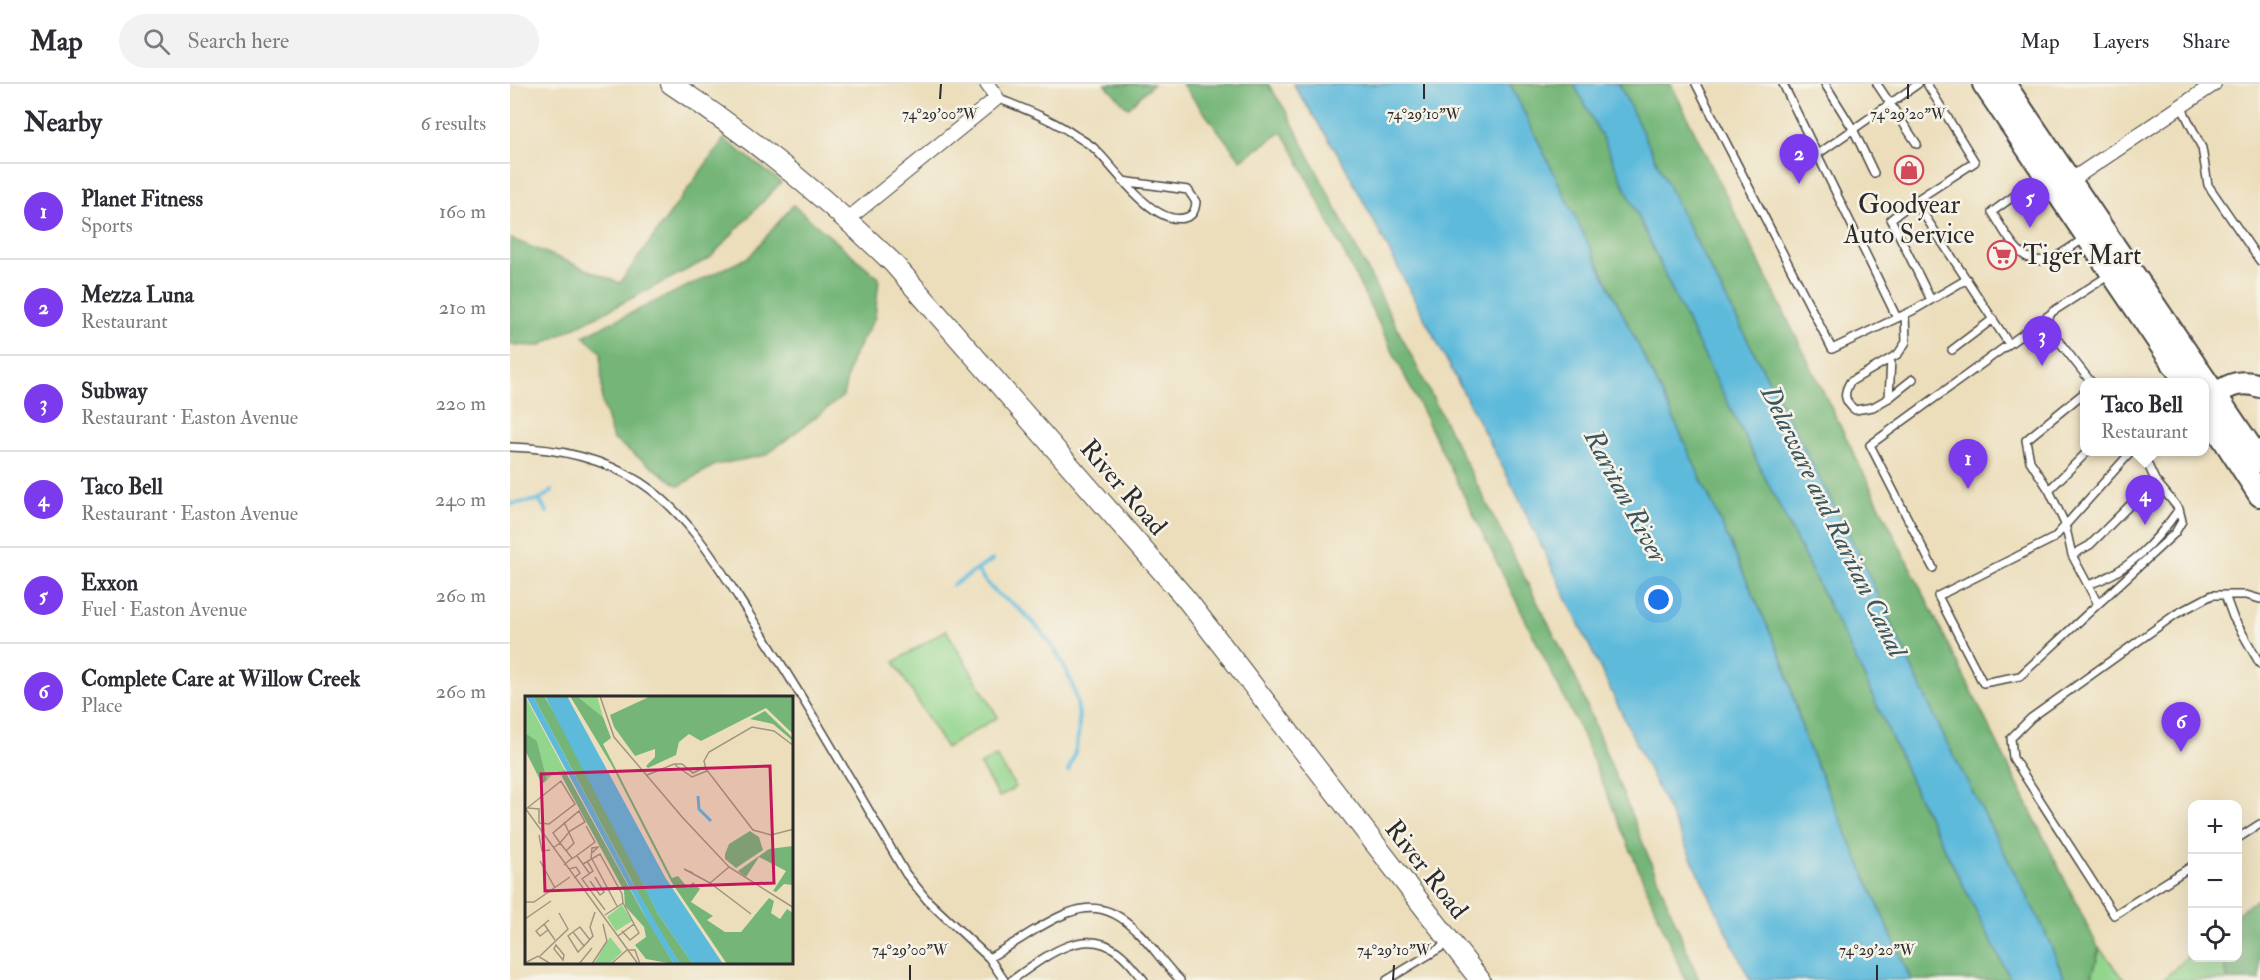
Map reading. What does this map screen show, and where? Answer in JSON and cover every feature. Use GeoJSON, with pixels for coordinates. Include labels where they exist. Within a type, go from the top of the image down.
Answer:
{"type":"FeatureCollection","features":[{"type":"Feature","properties":{"kind":"main road","name":"River Road"},"geometry":{"type":"LineString","coordinates":[[671,84],[710,110],[848,219],[893,263],[1187,600],[1480,980]]}},
{"type":"Feature","properties":{"kind":"main road"},"geometry":{"type":"LineString","coordinates":[[1984,84],[2183,378]]}},
{"type":"Feature","properties":{"kind":"main road"},"geometry":{"type":"LineString","coordinates":[[2004,84],[2070,181],[2194,378]]}},
{"type":"Feature","properties":{"kind":"main road"},"geometry":{"type":"LineString","coordinates":[[2209,401],[2230,385],[2247,382],[2260,386]]}},
{"type":"Feature","properties":{"kind":"main road"},"geometry":{"type":"LineString","coordinates":[[2209,401],[2260,461]]}},
{"type":"Feature","properties":{"kind":"main road"},"geometry":{"type":"LineString","coordinates":[[2209,401],[2260,495]]}},
{"type":"Feature","properties":{"kind":"street"},"geometry":{"type":"LineString","coordinates":[[848,219],[997,98],[987,84]]}},
{"type":"Feature","properties":{"kind":"street"},"geometry":{"type":"LineString","coordinates":[[2070,181],[2214,84]]}},
{"type":"Feature","properties":{"kind":"lane"},"geometry":{"type":"LineString","coordinates":[[1695,84],[1832,349],[1905,314],[1967,279]]}},
{"type":"Feature","properties":{"kind":"lane"},"geometry":{"type":"LineString","coordinates":[[1783,84],[1897,318]]}},
{"type":"Feature","properties":{"kind":"lane"},"geometry":{"type":"LineString","coordinates":[[1825,84],[1853,129],[1874,173]]}},
{"type":"Feature","properties":{"kind":"lane"},"geometry":{"type":"LineString","coordinates":[[1876,84],[1917,144]]}},
{"type":"Feature","properties":{"kind":"lane"},"geometry":{"type":"LineString","coordinates":[[1818,154],[1918,84]]}},
{"type":"Feature","properties":{"kind":"lane"},"geometry":{"type":"LineString","coordinates":[[1927,84],[1975,162],[1891,219],[1931,300]]}},
{"type":"Feature","properties":{"kind":"lane"},"geometry":{"type":"LineString","coordinates":[[997,98],[1054,122],[1074,134],[1094,149],[1122,181],[1141,199],[1167,217],[1179,219],[1190,217],[1195,211],[1196,202],[1188,190],[1122,181]]}},
{"type":"Feature","properties":{"kind":"lane"},"geometry":{"type":"LineString","coordinates":[[2181,106],[2202,148],[2208,185],[2260,261]]}},
{"type":"Feature","properties":{"kind":"lane"},"geometry":{"type":"LineString","coordinates":[[2045,173],[1992,212],[2022,257],[2034,261],[2052,258],[2088,236]]}},
{"type":"Feature","properties":{"kind":"lane"},"geometry":{"type":"LineString","coordinates":[[1915,201],[2009,344]]}},
{"type":"Feature","properties":{"kind":"lane"},"geometry":{"type":"LineString","coordinates":[[1933,568],[1870,445],[2049,315],[2113,273]]}},
{"type":"Feature","properties":{"kind":"lane"},"geometry":{"type":"LineString","coordinates":[[1905,314],[1906,342],[1898,354],[1850,382],[1845,398],[1856,410],[1873,407],[1889,398],[1913,379]]}},
{"type":"Feature","properties":{"kind":"lane"},"geometry":{"type":"LineString","coordinates":[[2049,315],[2047,320],[2050,330],[2088,378]]}},
{"type":"Feature","properties":{"kind":"lane"},"geometry":{"type":"LineString","coordinates":[[1952,350],[1993,319]]}},
{"type":"Feature","properties":{"kind":"lane"},"geometry":{"type":"LineString","coordinates":[[1889,398],[1891,358]]}},
{"type":"Feature","properties":{"kind":"lane"},"geometry":{"type":"LineString","coordinates":[[2080,396],[2026,440],[2030,461],[2049,490],[2065,524],[2072,555],[2098,604]]}},
{"type":"Feature","properties":{"kind":"lane"},"geometry":{"type":"LineString","coordinates":[[510,447],[576,455],[621,472],[658,496],[679,516],[717,565],[780,660],[906,874],[928,901],[989,958],[1004,980]]}},
{"type":"Feature","properties":{"kind":"lane"},"geometry":{"type":"LineString","coordinates":[[2049,490],[2083,456]]}},
{"type":"Feature","properties":{"kind":"lane"},"geometry":{"type":"LineString","coordinates":[[2126,456],[2054,538],[1938,596],[1983,683],[2020,676],[2175,532],[2182,521],[2179,509],[2155,480],[2144,456]]}},
{"type":"Feature","properties":{"kind":"lane"},"geometry":{"type":"LineString","coordinates":[[2072,555],[2090,545],[2155,480]]}},
{"type":"Feature","properties":{"kind":"lane"},"geometry":{"type":"LineString","coordinates":[[2088,585],[2109,578],[2135,561],[2168,525],[2179,509]]}},
{"type":"Feature","properties":{"kind":"lane"},"geometry":{"type":"LineString","coordinates":[[2188,869],[2114,915],[2013,758],[2011,738],[2031,718],[2176,614],[2212,595],[2246,595],[2260,599]]}},
{"type":"Feature","properties":{"kind":"lane"},"geometry":{"type":"LineString","coordinates":[[2225,595],[2233,617],[2260,664]]}},
{"type":"Feature","properties":{"kind":"lane"},"geometry":{"type":"LineString","coordinates":[[2242,835],[2260,824]]}},
{"type":"Feature","properties":{"kind":"lane"},"geometry":{"type":"LineString","coordinates":[[989,958],[1060,915],[1090,908],[1105,910],[1129,923],[1180,980]]}},
{"type":"Feature","properties":{"kind":"lane"},"geometry":{"type":"LineString","coordinates":[[1012,980],[1053,952],[1084,942],[1097,943],[1118,952],[1144,980]]}},
{"type":"Feature","properties":{"kind":"lane"},"geometry":{"type":"LineString","coordinates":[[1387,980],[1450,942]]}},
{"type":"Feature","properties":{"kind":"green space"},"geometry":{"type":"Polygon","coordinates":[[[1105,84],[1153,84],[1128,108],[1105,84]]]}},
{"type":"Feature","properties":{"kind":"green space"},"geometry":{"type":"Polygon","coordinates":[[[1182,84],[1268,84],[1286,111],[1573,672],[1699,980],[1685,980],[1582,734],[1291,146],[1282,132],[1241,160],[1182,84]]]}},
{"type":"Feature","properties":{"kind":"green space"},"geometry":{"type":"Polygon","coordinates":[[[1510,84],[1574,84],[1604,141],[1678,303],[1861,670],[1918,796],[2011,980],[1911,980],[1805,739],[1784,663],[1668,406],[1510,84]]]}},
{"type":"Feature","properties":{"kind":"green space"},"geometry":{"type":"Polygon","coordinates":[[[1619,84],[1671,84],[2099,949],[2091,980],[2065,980],[2043,927],[1945,739],[1857,550],[1684,218],[1619,84]]]}},
{"type":"Feature","properties":{"kind":"green space"},"geometry":{"type":"Polygon","coordinates":[[[724,139],[781,182],[710,258],[539,346],[510,345],[510,238],[620,283],[724,139]]]}},
{"type":"Feature","properties":{"kind":"green space"},"geometry":{"type":"Polygon","coordinates":[[[793,205],[879,278],[875,317],[851,361],[843,396],[766,455],[715,465],[679,486],[613,439],[602,402],[601,352],[583,336],[749,257],[793,205]]]}},
{"type":"Feature","properties":{"kind":"green space"},"geometry":{"type":"Polygon","coordinates":[[[946,630],[998,717],[946,748],[894,662],[946,630]]]}},
{"type":"Feature","properties":{"kind":"green space"},"geometry":{"type":"Polygon","coordinates":[[[996,756],[1016,787],[999,797],[980,765],[996,756]]]}},
{"type":"Feature","properties":{"kind":"green space"},"geometry":{"type":"Polygon","coordinates":[[[2257,899],[2260,904],[2260,980],[2228,980],[2224,962],[2242,962],[2242,910],[2257,899]]]}},
{"type":"Feature","properties":{"kind":"green space"},"geometry":{"type":"Polygon","coordinates":[[[2100,949],[2125,980],[2091,980],[2100,949]]]}},
{"type":"Feature","properties":{"kind":"green space"},"geometry":{"type":"Polygon","coordinates":[[[2188,956],[2188,962],[2224,962],[2228,980],[2163,980],[2188,956]]]}},
{"type":"Feature","properties":{"kind":"water","name":"Raritan River"},"geometry":{"type":"Polygon","coordinates":[[[1293,84],[1510,84],[1668,406],[1784,663],[1805,739],[1911,980],[1750,980],[1515,491],[1340,157],[1293,84]]]}},
{"type":"Feature","properties":{"kind":"water","name":"Delaware and Raritan Canal"},"geometry":{"type":"Polygon","coordinates":[[[1574,84],[1619,84],[1684,218],[1857,550],[1945,739],[2043,927],[2065,980],[2011,980],[1918,796],[1861,670],[1678,303],[1604,141],[1574,84]]]}},
{"type":"Feature","properties":{"kind":"waterway"},"geometry":{"type":"LineString","coordinates":[[510,504],[539,500],[552,491]]}},
{"type":"Feature","properties":{"kind":"waterway"},"geometry":{"type":"LineString","coordinates":[[539,500],[547,512]]}},
{"type":"Feature","properties":{"kind":"waterway"},"geometry":{"type":"LineString","coordinates":[[953,585],[992,560]]}},
{"type":"Feature","properties":{"kind":"waterway"},"geometry":{"type":"LineString","coordinates":[[977,570],[995,592],[1017,607],[1034,624],[1049,642],[1071,682],[1077,703],[1079,725],[1076,748],[1068,771]]}},
{"type":"Feature","properties":{"kind":"place","name":"Goodyear Auto Service"},"geometry":{"type":"Point","coordinates":[1909,170]}},
{"type":"Feature","properties":{"kind":"place","name":"Mezza Luna"},"geometry":{"type":"Point","coordinates":[1799,184]}},
{"type":"Feature","properties":{"kind":"place","name":"Exxon"},"geometry":{"type":"Point","coordinates":[2030,228]}},
{"type":"Feature","properties":{"kind":"place","name":"Tiger Mart"},"geometry":{"type":"Point","coordinates":[2002,255]}},
{"type":"Feature","properties":{"kind":"place","name":"Subway"},"geometry":{"type":"Point","coordinates":[2042,366]}},
{"type":"Feature","properties":{"kind":"place","name":"Planet Fitness"},"geometry":{"type":"Point","coordinates":[1968,489]}},
{"type":"Feature","properties":{"kind":"place","name":"Taco Bell"},"geometry":{"type":"Point","coordinates":[2145,525]}},
{"type":"Feature","properties":{"kind":"place","name":"Complete Care at Willow Creek"},"geometry":{"type":"Point","coordinates":[2181,752]}}]}
